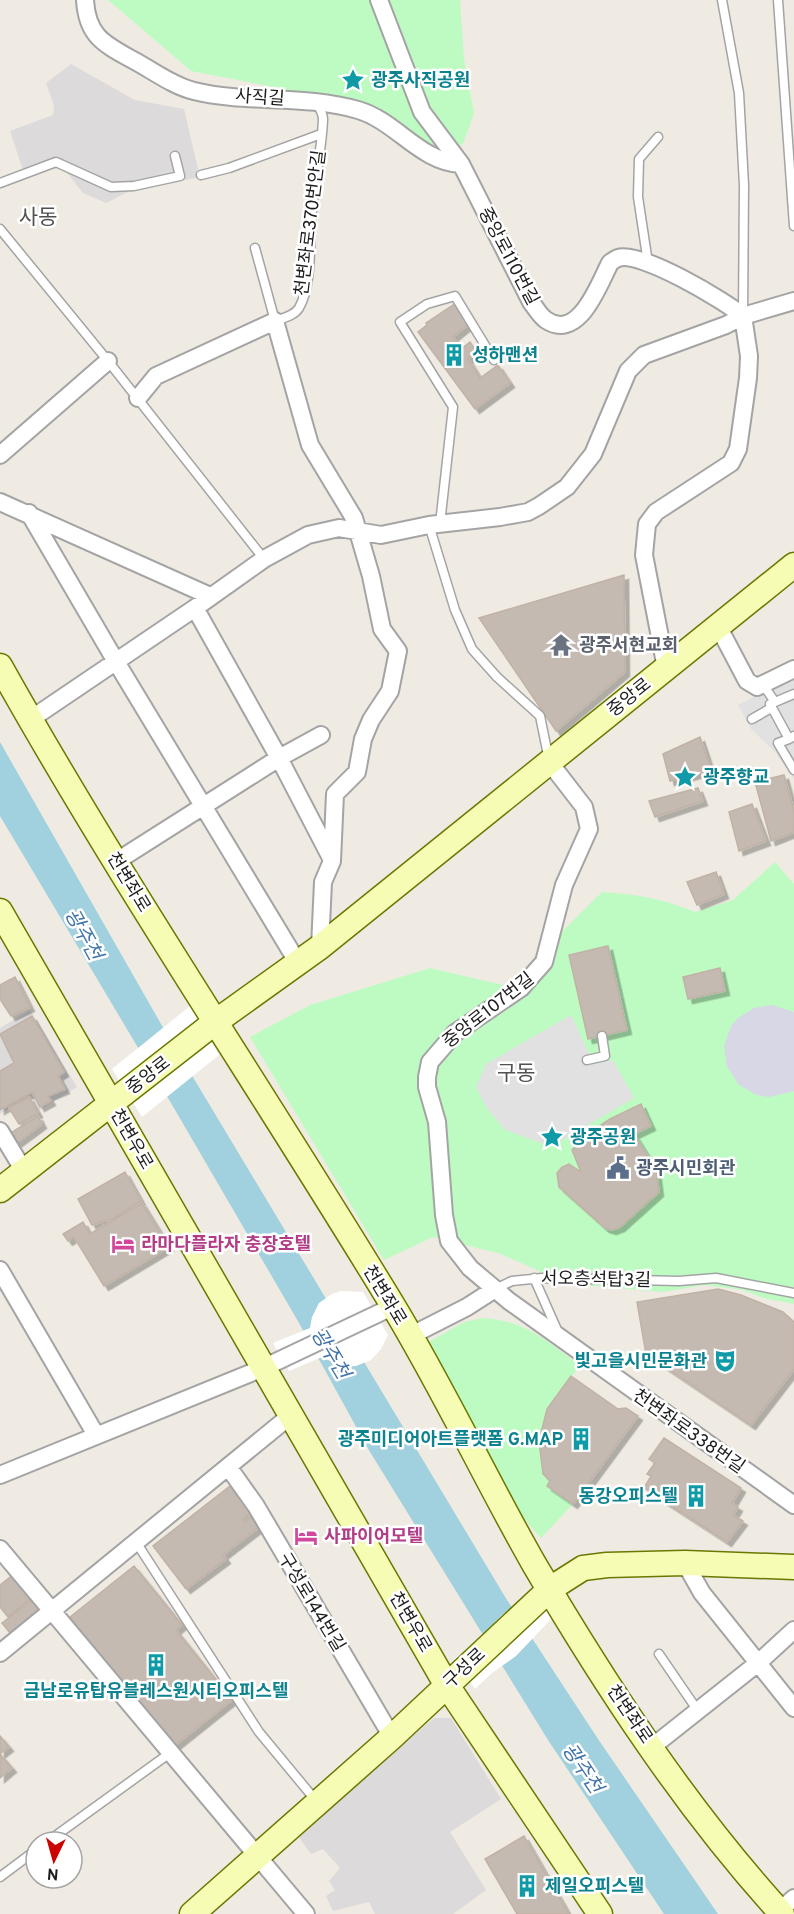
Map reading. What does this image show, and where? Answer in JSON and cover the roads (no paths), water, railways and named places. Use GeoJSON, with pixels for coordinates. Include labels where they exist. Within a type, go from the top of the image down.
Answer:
{"type":"FeatureCollection","features":[{"type":"Feature","properties":{"kind":"street","name":"사직길"},"geometry":{"type":"LineString","coordinates":[[85,0],[89,25],[98,38],[112,48],[190,90],[316,102],[368,114],[434,158],[447,164],[461,164]]}},
{"type":"Feature","properties":{"kind":"street","name":"중앙로110번길"},"geometry":{"type":"LineString","coordinates":[[379,0],[422,112],[461,164],[531,302],[547,320],[564,324],[582,315],[610,263],[617,258],[649,263],[729,305],[743,316]]}},
{"type":"Feature","properties":{"kind":"street"},"geometry":{"type":"LineString","coordinates":[[31,719],[115,660],[195,609],[264,559],[295,541],[328,528],[359,530],[381,535],[521,513],[552,498],[567,486],[593,454],[628,371],[636,360],[726,325],[743,316],[794,300]]}},
{"type":"Feature","properties":{"kind":"street"},"geometry":{"type":"LineString","coordinates":[[666,668],[644,555],[647,524],[656,512],[731,463],[735,456],[749,356],[743,316]]}},
{"type":"Feature","properties":{"kind":"street"},"geometry":{"type":"LineString","coordinates":[[138,398],[156,376],[275,321],[310,445],[345,501],[359,530],[382,629],[398,651],[390,691],[371,720],[363,740],[357,772],[335,794],[332,861],[323,882],[320,946]]}},
{"type":"Feature","properties":{"kind":"street"},"geometry":{"type":"LineString","coordinates":[[0,455],[108,361]]}},
{"type":"Feature","properties":{"kind":"street"},"geometry":{"type":"LineString","coordinates":[[0,502],[30,513],[91,544],[210,596]]}},
{"type":"Feature","properties":{"kind":"street"},"geometry":{"type":"LineString","coordinates":[[30,513],[162,739],[298,963]]}},
{"type":"Feature","properties":{"kind":"street","name":"중앙로"},"geometry":{"type":"LineString","coordinates":[[0,1190],[214,1023],[320,946],[794,565]]}},
{"type":"Feature","properties":{"kind":"street"},"geometry":{"type":"LineString","coordinates":[[195,609],[279,758],[332,861]]}},
{"type":"Feature","properties":{"kind":"street"},"geometry":{"type":"LineString","coordinates":[[718,626],[747,681],[761,687],[794,669]]}},
{"type":"Feature","properties":{"kind":"street","name":"천변좌로"},"geometry":{"type":"LineString","coordinates":[[0,666],[383,1311],[410,1336],[550,1589],[652,1747],[696,1809],[785,1908]]}},
{"type":"Feature","properties":{"kind":"street"},"geometry":{"type":"LineString","coordinates":[[117,861],[279,758],[321,735]]}},
{"type":"Feature","properties":{"kind":"street","name":"중앙로107번길"},"geometry":{"type":"LineString","coordinates":[[470,1268],[449,1241],[445,1227],[437,1122],[427,1088],[428,1070],[437,1052],[454,1033],[521,987],[544,962],[564,885],[589,829],[584,807],[550,763]]}},
{"type":"Feature","properties":{"kind":"street","name":"천변우로"},"geometry":{"type":"LineString","coordinates":[[0,911],[111,1103],[269,1365],[290,1416],[446,1684],[600,1914]]}},
{"type":"Feature","properties":{"kind":"street"},"geometry":{"type":"LineString","coordinates":[[0,1131],[24,1171]]}},
{"type":"Feature","properties":{"kind":"street","name":"천변좌로338번길"},"geometry":{"type":"LineString","coordinates":[[470,1268],[562,1340],[794,1505]]}},
{"type":"Feature","properties":{"kind":"street"},"geometry":{"type":"LineString","coordinates":[[0,1270],[96,1435]]}},
{"type":"Feature","properties":{"kind":"street","name":"서오층석탑3길"},"geometry":{"type":"LineString","coordinates":[[410,1336],[467,1307],[495,1289]]}},
{"type":"Feature","properties":{"kind":"street"},"geometry":{"type":"LineString","coordinates":[[0,1475],[269,1365],[383,1311]]}},
{"type":"Feature","properties":{"kind":"street"},"geometry":{"type":"LineString","coordinates":[[0,1653],[290,1416]]}},
{"type":"Feature","properties":{"kind":"street","name":"구성로144번길"},"geometry":{"type":"LineString","coordinates":[[229,1468],[256,1506],[392,1737]]}},
{"type":"Feature","properties":{"kind":"street"},"geometry":{"type":"LineString","coordinates":[[0,1549],[306,1914]]}},
{"type":"Feature","properties":{"kind":"street"},"geometry":{"type":"LineString","coordinates":[[685,1563],[702,1593],[794,1708]]}},
{"type":"Feature","properties":{"kind":"street","name":"구성로"},"geometry":{"type":"LineString","coordinates":[[192,1914],[392,1737],[550,1589],[583,1568],[607,1565],[685,1563],[794,1567]]}},
{"type":"Feature","properties":{"kind":"street"},"geometry":{"type":"LineString","coordinates":[[652,1747],[758,1663],[794,1630]]}},
{"type":"Feature","properties":{"kind":"lane"},"geometry":{"type":"LineString","coordinates":[[722,0],[739,93],[744,185],[743,316]]}},
{"type":"Feature","properties":{"kind":"lane"},"geometry":{"type":"LineString","coordinates":[[778,0],[794,226]]}},
{"type":"Feature","properties":{"kind":"lane","name":"천변좌로370번안길"},"geometry":{"type":"LineString","coordinates":[[275,321],[292,315],[298,309],[309,266],[312,210],[321,157],[323,116],[316,102]]}},
{"type":"Feature","properties":{"kind":"lane","name":"천변좌로370번안길"},"geometry":{"type":"LineString","coordinates":[[201,175],[229,168],[321,134]]}},
{"type":"Feature","properties":{"kind":"lane"},"geometry":{"type":"LineString","coordinates":[[649,263],[638,197],[639,159],[658,137]]}},
{"type":"Feature","properties":{"kind":"lane"},"geometry":{"type":"LineString","coordinates":[[0,183],[56,162],[111,187],[134,186],[180,176],[176,156]]}},
{"type":"Feature","properties":{"kind":"lane"},"geometry":{"type":"LineString","coordinates":[[0,230],[138,398],[264,559]]}},
{"type":"Feature","properties":{"kind":"lane"},"geometry":{"type":"LineString","coordinates":[[255,248],[275,321]]}},
{"type":"Feature","properties":{"kind":"lane"},"geometry":{"type":"LineString","coordinates":[[494,360],[455,296],[427,304],[400,322],[453,407],[435,525],[455,610],[472,649],[497,677],[540,716],[550,763]]}},
{"type":"Feature","properties":{"kind":"lane"},"geometry":{"type":"LineString","coordinates":[[761,687],[791,737],[778,743],[794,770]]}},
{"type":"Feature","properties":{"kind":"lane"},"geometry":{"type":"LineString","coordinates":[[752,719],[794,694]]}},
{"type":"Feature","properties":{"kind":"lane"},"geometry":{"type":"LineString","coordinates":[[587,1060],[605,1056],[602,1036]]}},
{"type":"Feature","properties":{"kind":"lane"},"geometry":{"type":"LineString","coordinates":[[534,1278],[562,1340]]}},
{"type":"Feature","properties":{"kind":"lane","name":"서오층석탑3길"},"geometry":{"type":"LineString","coordinates":[[495,1289],[512,1281],[534,1278],[679,1281],[716,1278],[794,1293]]}},
{"type":"Feature","properties":{"kind":"lane"},"geometry":{"type":"LineString","coordinates":[[136,1542],[259,1732],[317,1803]]}},
{"type":"Feature","properties":{"kind":"lane"},"geometry":{"type":"LineString","coordinates":[[659,1654],[698,1711]]}},
{"type":"Feature","properties":{"kind":"lane"},"geometry":{"type":"LineString","coordinates":[[63,1830],[170,1753]]}},
{"type":"Feature","properties":{"kind":"lane"},"geometry":{"type":"LineString","coordinates":[[0,1876],[24,1859]]}},
{"type":"Feature","properties":{"kind":"water","name":"광주천"},"geometry":{"type":"Polygon","coordinates":[[[0,742],[161,1024],[507,1600],[598,1739],[718,1914],[664,1914],[548,1740],[370,1452],[299,1323],[0,816],[0,742]]]}},
{"type":"Feature","properties":{"kind":"place","name":"광주사직공원"},"geometry":{"type":"Point","coordinates":[353,80]}},
{"type":"Feature","properties":{"kind":"place","name":"성하맨션"},"geometry":{"type":"Point","coordinates":[454,355]}},
{"type":"Feature","properties":{"kind":"place","name":"광주서현교회"},"geometry":{"type":"Point","coordinates":[561,645]}},
{"type":"Feature","properties":{"kind":"place","name":"광주향교"},"geometry":{"type":"Point","coordinates":[685,777]}},
{"type":"Feature","properties":{"kind":"place","name":"광주공원"},"geometry":{"type":"Point","coordinates":[552,1137]}},
{"type":"Feature","properties":{"kind":"place","name":"광주시민회관"},"geometry":{"type":"Point","coordinates":[618,1168]}},
{"type":"Feature","properties":{"kind":"place","name":"라마다플라자 충장호텔"},"geometry":{"type":"Point","coordinates":[123,1244]}},
{"type":"Feature","properties":{"kind":"place","name":"빛고을시민문화관"},"geometry":{"type":"Point","coordinates":[725,1361]}},
{"type":"Feature","properties":{"kind":"place","name":"광주미디어아트플랫폼 G.MAP"},"geometry":{"type":"Point","coordinates":[581,1439]}},
{"type":"Feature","properties":{"kind":"place","name":"동강오피스텔"},"geometry":{"type":"Point","coordinates":[696,1496]}},
{"type":"Feature","properties":{"kind":"place","name":"사파이어모텔"},"geometry":{"type":"Point","coordinates":[306,1536]}},
{"type":"Feature","properties":{"kind":"place","name":"금남로유탑유블레스원시티오피스텔"},"geometry":{"type":"Point","coordinates":[156,1665]}},
{"type":"Feature","properties":{"kind":"place","name":"제일오피스텔"},"geometry":{"type":"Point","coordinates":[527,1886]}},
{"type":"Feature","properties":{"kind":"district","name":"사동"},"geometry":{"type":"Point","coordinates":[38,217]}},
{"type":"Feature","properties":{"kind":"district","name":"구동"},"geometry":{"type":"Point","coordinates":[516,1073]}}]}
